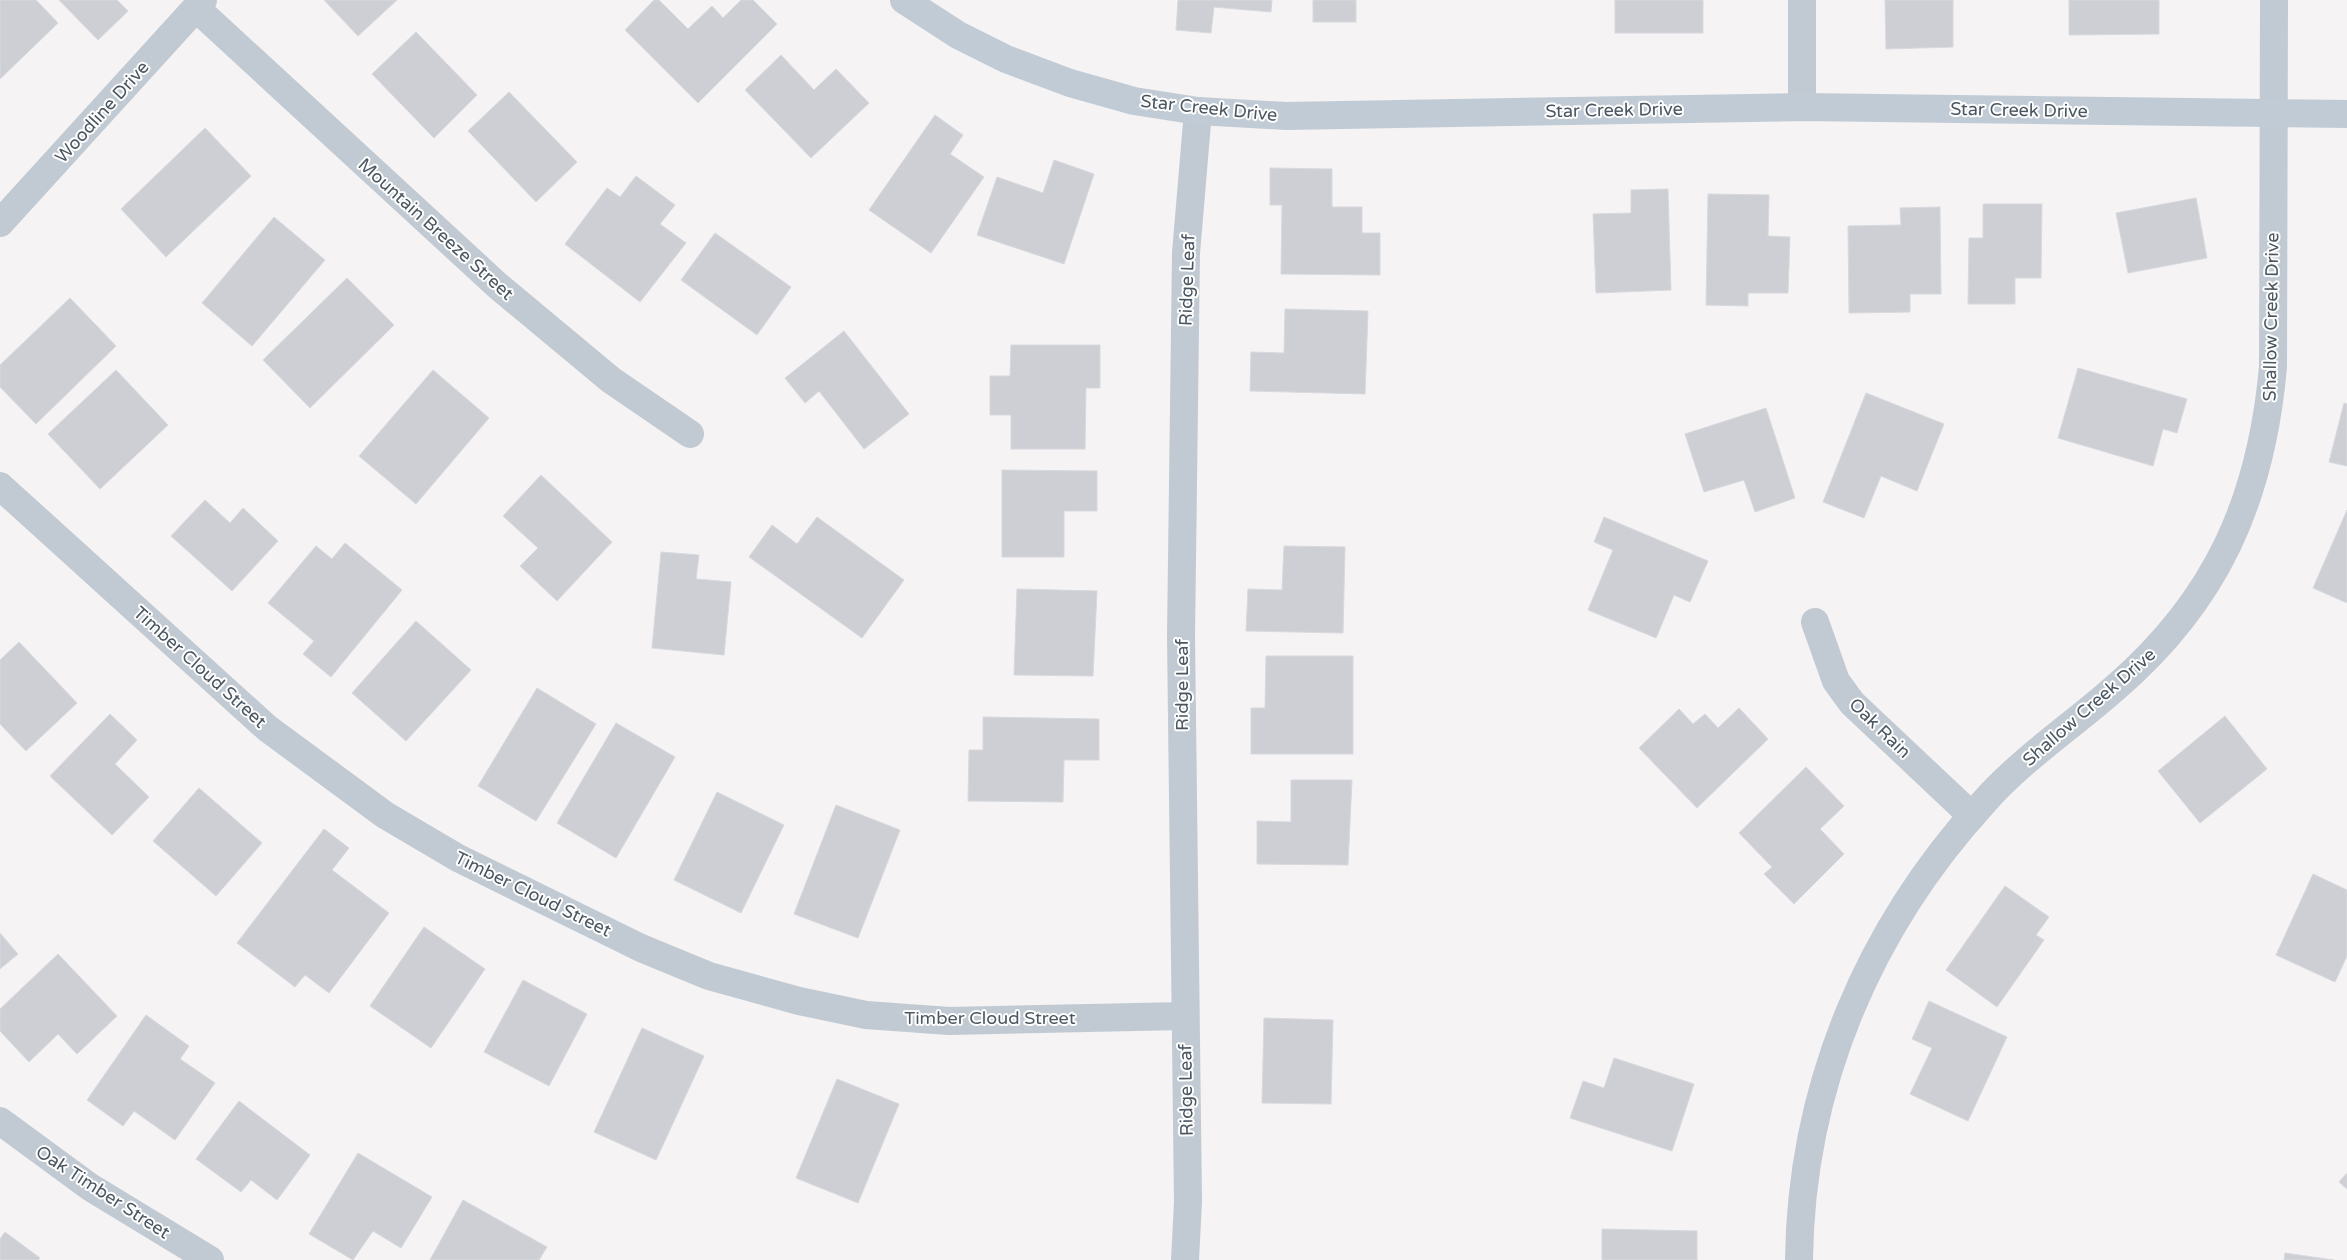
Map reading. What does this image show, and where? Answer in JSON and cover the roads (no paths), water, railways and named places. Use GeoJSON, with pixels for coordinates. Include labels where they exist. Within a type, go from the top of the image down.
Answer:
{"type":"FeatureCollection","features":[{"type":"Feature","properties":{"kind":"street","name":"Star Creek Drive"},"geometry":{"type":"LineString","coordinates":[[904,0],[958,35],[1006,59],[1070,83],[1134,101],[1198,111],[1286,116],[1802,107],[2347,114]]}},
{"type":"Feature","properties":{"kind":"street"},"geometry":{"type":"LineString","coordinates":[[1802,0],[1802,107]]}},
{"type":"Feature","properties":{"kind":"street","name":"Shallow Creek Drive"},"geometry":{"type":"LineString","coordinates":[[1799,1260],[1806,1169],[1819,1100],[1840,1033],[1868,969],[1902,908],[1942,850],[1984,802],[2020,767],[2116,688],[2149,657],[2179,622],[2206,585],[2228,544],[2246,502],[2264,440],[2269,413],[2273,367],[2274,0]]}},
{"type":"Feature","properties":{"kind":"street","name":"Woodline Drive"},"geometry":{"type":"LineString","coordinates":[[0,223],[199,4]]}},
{"type":"Feature","properties":{"kind":"street","name":"Mountain Breeze Street"},"geometry":{"type":"LineString","coordinates":[[199,4],[498,286],[611,380],[690,434]]}},
{"type":"Feature","properties":{"kind":"street","name":"Ridge Leaf"},"geometry":{"type":"LineString","coordinates":[[1185,1260],[1188,1202],[1184,1016],[1181,637],[1186,253],[1198,111]]}},
{"type":"Feature","properties":{"kind":"street","name":"Timber Cloud Street"},"geometry":{"type":"LineString","coordinates":[[0,486],[268,728],[385,815],[458,858],[641,948],[709,976],[799,1000],[866,1015],[949,1021],[1184,1016]]}},
{"type":"Feature","properties":{"kind":"street","name":"Oak Rain"},"geometry":{"type":"LineString","coordinates":[[1815,622],[1836,681],[1852,703],[1972,816]]}},
{"type":"Feature","properties":{"kind":"street","name":"Oak Timber Street"},"geometry":{"type":"LineString","coordinates":[[0,1121],[90,1187],[210,1260]]}}]}
